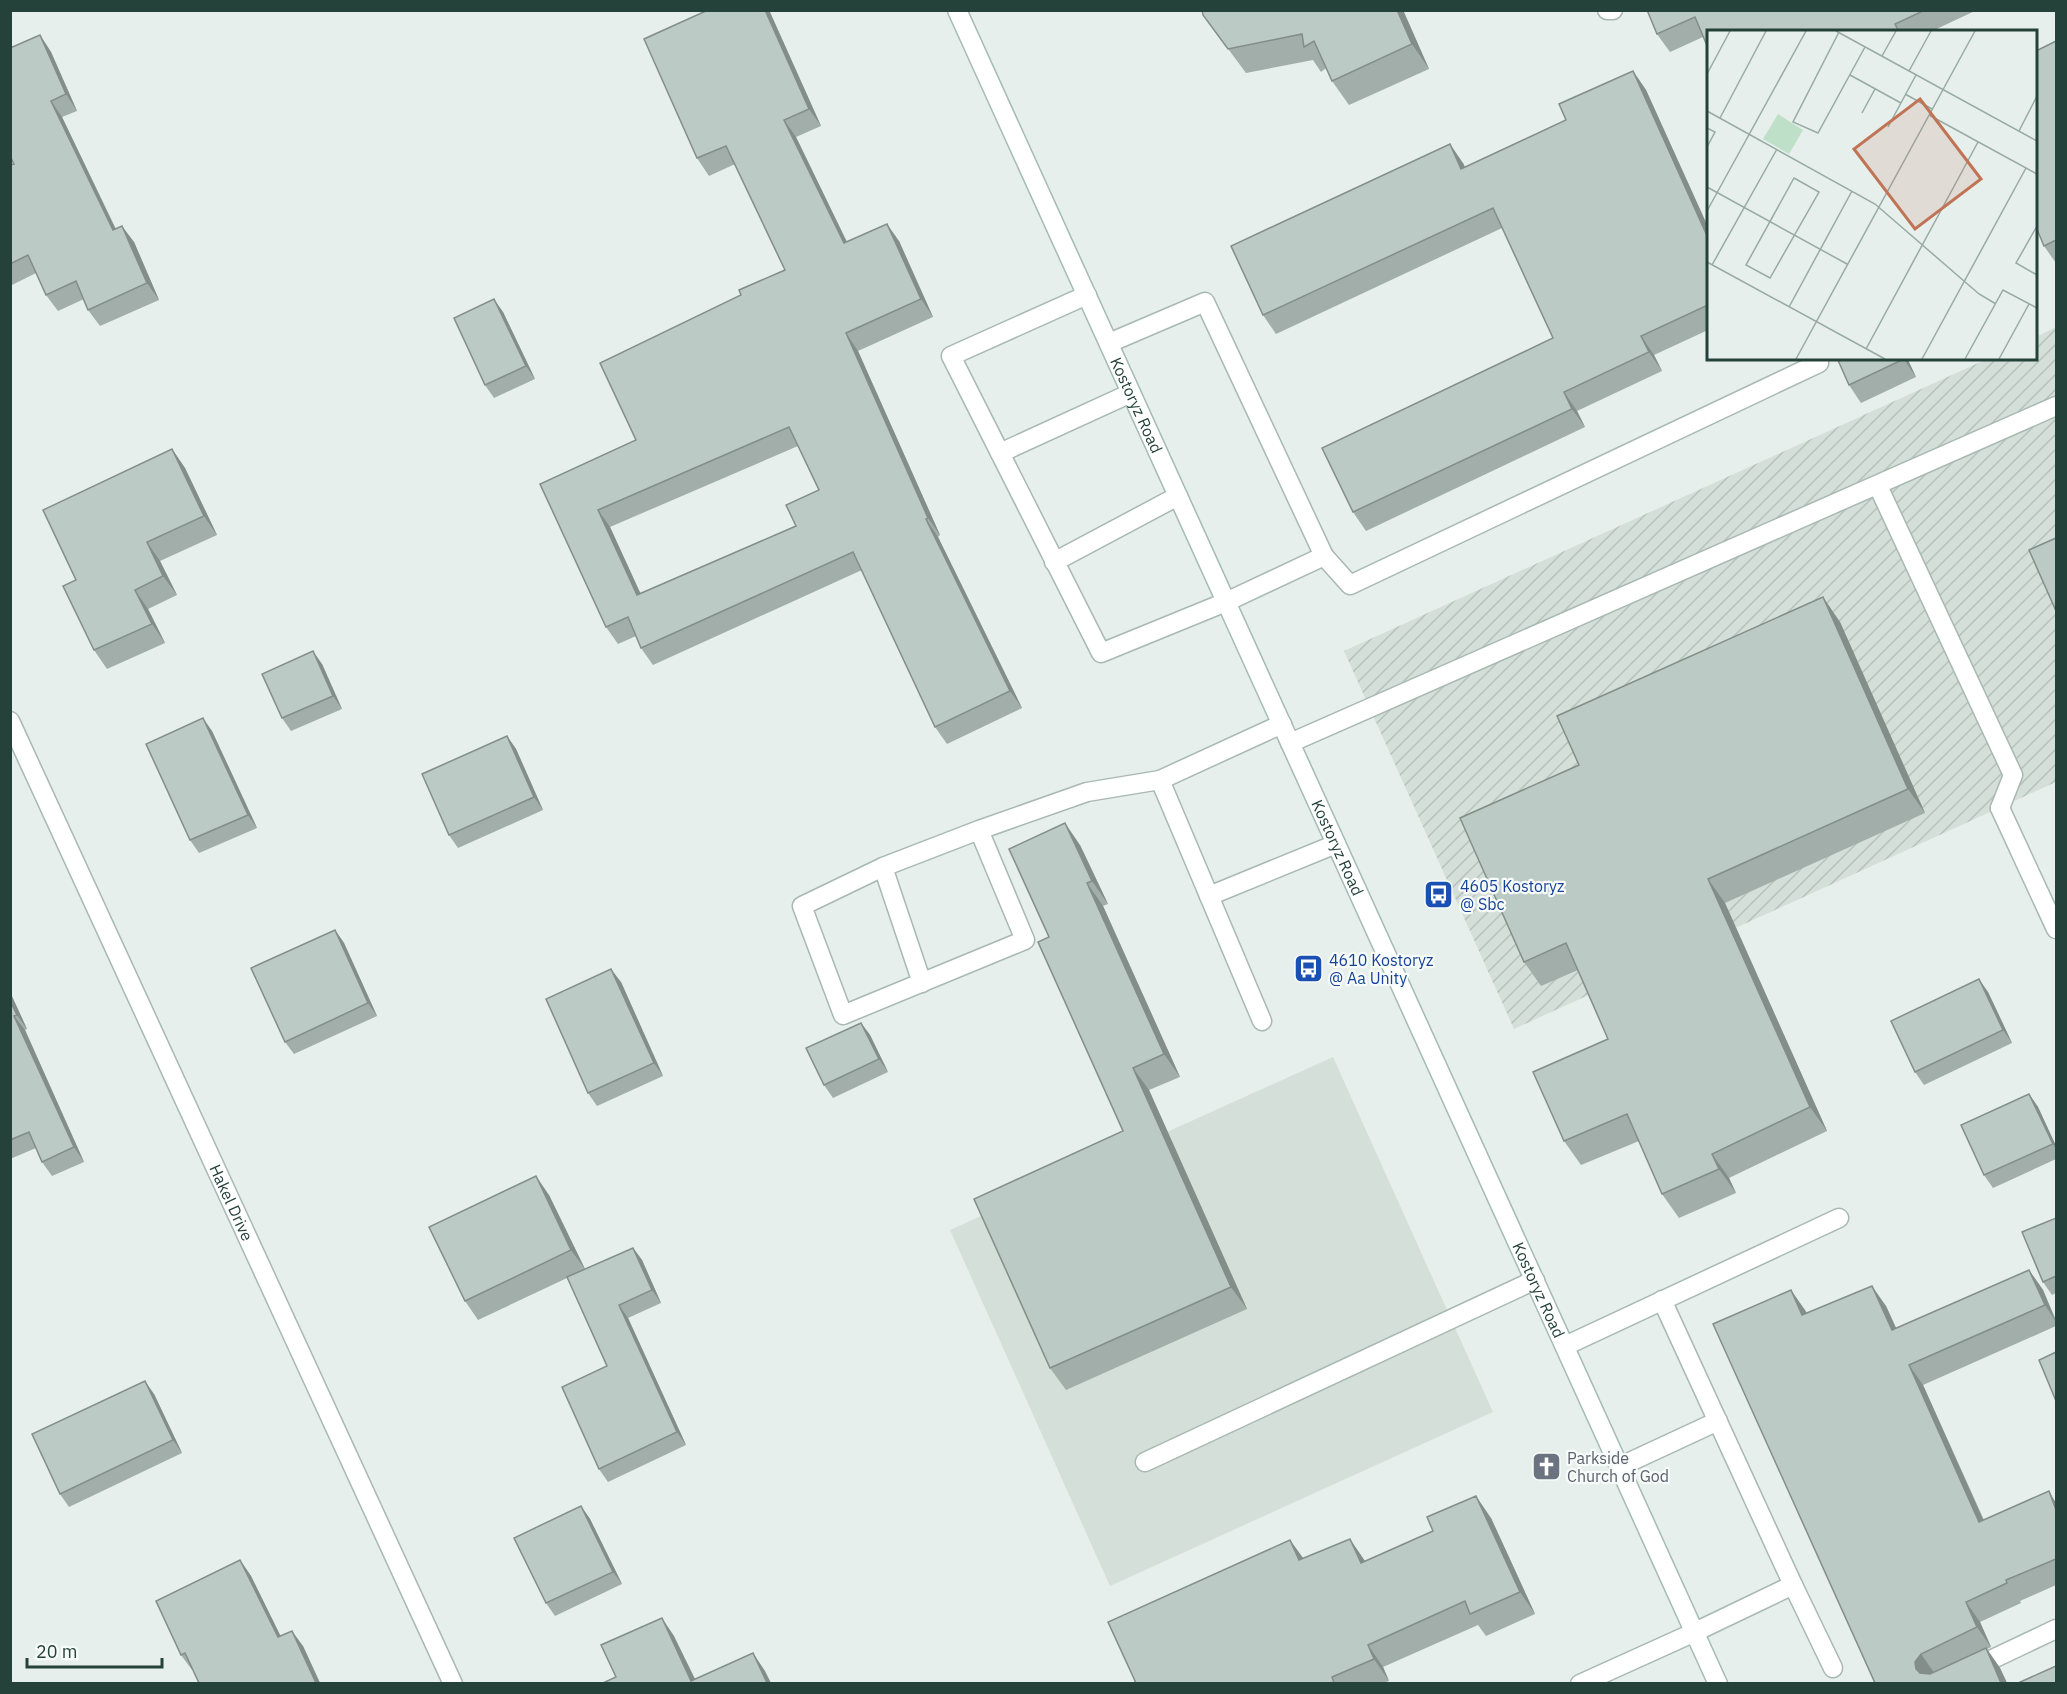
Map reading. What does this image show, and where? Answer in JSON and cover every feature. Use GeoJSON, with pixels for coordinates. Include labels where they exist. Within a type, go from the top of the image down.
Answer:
{"type":"FeatureCollection","features":[{"type":"Feature","properties":{"kind":"main road","name":"Kostoryz Road"},"geometry":{"type":"LineString","coordinates":[[957,10],[1718,1683]]}},
{"type":"Feature","properties":{"kind":"main road"},"geometry":{"type":"LineString","coordinates":[[1607,10],[1612,10]]}},
{"type":"Feature","properties":{"kind":"main road"},"geometry":{"type":"LineString","coordinates":[[1087,295],[951,356],[1101,653],[1226,602],[1324,556]]}},
{"type":"Feature","properties":{"kind":"main road"},"geometry":{"type":"LineString","coordinates":[[1109,343],[1205,302],[1324,556],[1350,585],[1819,363]]}},
{"type":"Feature","properties":{"kind":"main road"},"geometry":{"type":"LineString","coordinates":[[1000,453],[1131,393]]}},
{"type":"Feature","properties":{"kind":"main road"},"geometry":{"type":"LineString","coordinates":[[1290,743],[2056,406]]}},
{"type":"Feature","properties":{"kind":"main road"},"geometry":{"type":"LineString","coordinates":[[1878,486],[2013,775],[2000,808],[2056,929]]}},
{"type":"Feature","properties":{"kind":"main road"},"geometry":{"type":"LineString","coordinates":[[1054,562],[1178,496]]}},
{"type":"Feature","properties":{"kind":"main road","name":"Hakel Drive"},"geometry":{"type":"LineString","coordinates":[[10,721],[453,1683]]}},
{"type":"Feature","properties":{"kind":"main road"},"geometry":{"type":"LineString","coordinates":[[979,830],[1025,940],[843,1015],[802,906],[883,867],[979,830],[1087,792],[1160,780],[1282,724]]}},
{"type":"Feature","properties":{"kind":"main road"},"geometry":{"type":"LineString","coordinates":[[1160,780],[1262,1021]]}},
{"type":"Feature","properties":{"kind":"main road"},"geometry":{"type":"LineString","coordinates":[[1209,896],[1336,844]]}},
{"type":"Feature","properties":{"kind":"main road"},"geometry":{"type":"LineString","coordinates":[[883,867],[922,983]]}},
{"type":"Feature","properties":{"kind":"main road"},"geometry":{"type":"LineString","coordinates":[[1565,1346],[1839,1218]]}},
{"type":"Feature","properties":{"kind":"main road"},"geometry":{"type":"LineString","coordinates":[[1144,1462],[1535,1280]]}},
{"type":"Feature","properties":{"kind":"main road"},"geometry":{"type":"LineString","coordinates":[[1662,1300],[1833,1668]]}},
{"type":"Feature","properties":{"kind":"main road"},"geometry":{"type":"LineString","coordinates":[[1619,1467],[1718,1421]]}},
{"type":"Feature","properties":{"kind":"main road"},"geometry":{"type":"LineString","coordinates":[[1580,1683],[1793,1585]]}},
{"type":"Feature","properties":{"kind":"main road"},"geometry":{"type":"LineString","coordinates":[[1940,1683],[2056,1629]]}},
{"type":"Feature","properties":{"kind":"shaded area"},"geometry":{"type":"Polygon","coordinates":[[[2056,327],[2056,782],[1514,1029],[1344,651],[1985,360],[2037,360],[2037,336],[2056,327]]]}},
{"type":"Feature","properties":{"kind":"shaded area"},"geometry":{"type":"Polygon","coordinates":[[[1333,1057],[1493,1412],[1110,1586],[950,1230],[1333,1057]]]}},
{"type":"Feature","properties":{"kind":"building"},"geometry":{"type":"Polygon","coordinates":[[[708,10],[765,10],[809,109],[784,120],[844,243],[887,224],[921,299],[846,333],[928,518],[926,519],[1010,691],[935,727],[853,552],[641,648],[628,617],[606,627],[540,484],[636,440],[600,363],[741,295],[739,290],[785,270],[726,146],[697,158],[644,39],[708,10]],[[789,427],[598,510],[637,595],[796,526],[786,505],[819,490],[789,427]]]}},
{"type":"Feature","properties":{"kind":"building"},"geometry":{"type":"Polygon","coordinates":[[[1202,10],[1397,10],[1412,44],[1332,81],[1314,41],[1304,47],[1302,34],[1228,49],[1203,15],[1202,10]]]}},
{"type":"Feature","properties":{"kind":"building"},"geometry":{"type":"Polygon","coordinates":[[[1647,10],[1925,10],[1895,24],[1898,30],[1707,30],[1707,46],[1695,17],[1657,34],[1647,10]]]}},
{"type":"Feature","properties":{"kind":"building"},"geometry":{"type":"Polygon","coordinates":[[[40,35],[66,94],[51,101],[113,230],[122,226],[147,283],[88,310],[76,281],[46,295],[28,255],[10,264],[10,165],[14,164],[10,156],[10,48],[40,35]]]}},
{"type":"Feature","properties":{"kind":"building"},"geometry":{"type":"Polygon","coordinates":[[[2056,41],[2056,240],[2044,246],[2037,229],[2037,50],[2056,41]]]}},
{"type":"Feature","properties":{"kind":"building"},"geometry":{"type":"Polygon","coordinates":[[[1633,71],[1707,236],[1707,305],[1641,336],[1649,352],[1564,392],[1572,409],[1353,512],[1322,448],[1553,338],[1493,208],[1263,315],[1231,246],[1450,144],[1461,169],[1566,120],[1559,104],[1633,71]]]}},
{"type":"Feature","properties":{"kind":"building"},"geometry":{"type":"Polygon","coordinates":[[[494,299],[526,366],[485,385],[454,318],[494,299]]]}},
{"type":"Feature","properties":{"kind":"building"},"geometry":{"type":"Polygon","coordinates":[[[1838,360],[1902,360],[1849,385],[1838,360]]]}},
{"type":"Feature","properties":{"kind":"building"},"geometry":{"type":"Polygon","coordinates":[[[172,449],[204,516],[147,542],[163,576],[135,590],[152,624],[94,650],[63,586],[76,580],[43,510],[172,449]]]}},
{"type":"Feature","properties":{"kind":"building"},"geometry":{"type":"Polygon","coordinates":[[[2056,538],[2056,611],[2029,550],[2056,538]]]}},
{"type":"Feature","properties":{"kind":"building"},"geometry":{"type":"Polygon","coordinates":[[[1823,597],[1908,789],[1708,879],[1810,1107],[1712,1154],[1719,1169],[1662,1194],[1627,1114],[1564,1141],[1533,1072],[1608,1039],[1566,943],[1524,962],[1460,818],[1579,765],[1557,716],[1823,597]]]}},
{"type":"Feature","properties":{"kind":"building"},"geometry":{"type":"Polygon","coordinates":[[[313,651],[333,696],[282,718],[262,674],[313,651]]]}},
{"type":"Feature","properties":{"kind":"building"},"geometry":{"type":"Polygon","coordinates":[[[203,718],[248,815],[190,840],[146,744],[203,718]]]}},
{"type":"Feature","properties":{"kind":"building"},"geometry":{"type":"Polygon","coordinates":[[[507,736],[534,797],[449,835],[422,774],[507,736]]]}},
{"type":"Feature","properties":{"kind":"building"},"geometry":{"type":"Polygon","coordinates":[[[1065,823],[1092,881],[1087,883],[1164,1054],[1133,1068],[1231,1287],[1050,1368],[974,1199],[1123,1131],[1038,942],[1049,937],[1009,849],[1065,823]]]}},
{"type":"Feature","properties":{"kind":"building"},"geometry":{"type":"Polygon","coordinates":[[[335,930],[368,1003],[285,1042],[251,968],[335,930]]]}},
{"type":"Feature","properties":{"kind":"building"},"geometry":{"type":"Polygon","coordinates":[[[611,969],[654,1063],[588,1093],[546,999],[611,969]]]}},
{"type":"Feature","properties":{"kind":"building"},"geometry":{"type":"Polygon","coordinates":[[[1979,979],[2003,1030],[1915,1072],[1891,1021],[1979,979]]]}},
{"type":"Feature","properties":{"kind":"building"},"geometry":{"type":"Polygon","coordinates":[[[10,1001],[17,1015],[14,1016],[74,1147],[42,1162],[29,1132],[10,1140],[10,1001]]]}},
{"type":"Feature","properties":{"kind":"building"},"geometry":{"type":"Polygon","coordinates":[[[861,1023],[879,1059],[824,1085],[806,1048],[861,1023]]]}},
{"type":"Feature","properties":{"kind":"building"},"geometry":{"type":"Polygon","coordinates":[[[2029,1094],[2053,1144],[1984,1175],[1961,1125],[2029,1094]]]}},
{"type":"Feature","properties":{"kind":"building"},"geometry":{"type":"Polygon","coordinates":[[[536,1176],[571,1250],[465,1301],[429,1227],[536,1176]]]}},
{"type":"Feature","properties":{"kind":"building"},"geometry":{"type":"Polygon","coordinates":[[[2056,1218],[2056,1276],[2043,1282],[2022,1232],[2056,1218]]]}},
{"type":"Feature","properties":{"kind":"building"},"geometry":{"type":"Polygon","coordinates":[[[633,1248],[652,1290],[619,1305],[677,1432],[599,1469],[562,1387],[607,1366],[567,1277],[633,1248]]]}},
{"type":"Feature","properties":{"kind":"building"},"geometry":{"type":"Polygon","coordinates":[[[2029,1270],[2045,1305],[1909,1365],[1979,1522],[2049,1491],[2056,1510],[2056,1559],[2006,1580],[2007,1583],[1966,1602],[1977,1627],[1921,1654],[1915,1662],[1916,1669],[1920,1673],[1930,1674],[1986,1648],[2001,1683],[1875,1683],[1713,1324],[1791,1290],[1802,1315],[1872,1286],[1892,1330],[2029,1270]]]}},
{"type":"Feature","properties":{"kind":"building"},"geometry":{"type":"Polygon","coordinates":[[[2056,1352],[2056,1401],[2039,1360],[2056,1352]]]}},
{"type":"Feature","properties":{"kind":"building"},"geometry":{"type":"Polygon","coordinates":[[[145,1381],[173,1440],[60,1494],[32,1434],[145,1381]]]}},
{"type":"Feature","properties":{"kind":"building"},"geometry":{"type":"Polygon","coordinates":[[[1476,1496],[1520,1592],[1470,1614],[1465,1601],[1368,1645],[1374,1659],[1332,1677],[1334,1683],[1136,1683],[1108,1622],[1290,1540],[1299,1560],[1350,1539],[1361,1563],[1433,1531],[1427,1517],[1476,1496]]]}},
{"type":"Feature","properties":{"kind":"building"},"geometry":{"type":"Polygon","coordinates":[[[581,1506],[613,1572],[546,1603],[514,1538],[581,1506]]]}},
{"type":"Feature","properties":{"kind":"building"},"geometry":{"type":"Polygon","coordinates":[[[240,1560],[278,1637],[292,1631],[316,1683],[199,1683],[185,1653],[181,1655],[156,1601],[240,1560]]]}},
{"type":"Feature","properties":{"kind":"building"},"geometry":{"type":"Polygon","coordinates":[[[662,1618],[691,1681],[753,1653],[767,1683],[603,1683],[616,1677],[601,1645],[662,1618]]]}},
{"type":"Feature","properties":{"kind":"building"},"geometry":{"type":"Polygon","coordinates":[[[2056,1666],[2056,1683],[2018,1683],[2056,1666]]]}},
{"type":"Feature","properties":{"kind":"place","name":"4605 Kostoryz @ Sbc"},"geometry":{"type":"Point","coordinates":[1439,895]}},
{"type":"Feature","properties":{"kind":"place","name":"4610 Kostoryz @ Aa Unity"},"geometry":{"type":"Point","coordinates":[1308,969]}},
{"type":"Feature","properties":{"kind":"place","name":"Parkside Church of God"},"geometry":{"type":"Point","coordinates":[1546,1467]}}]}
